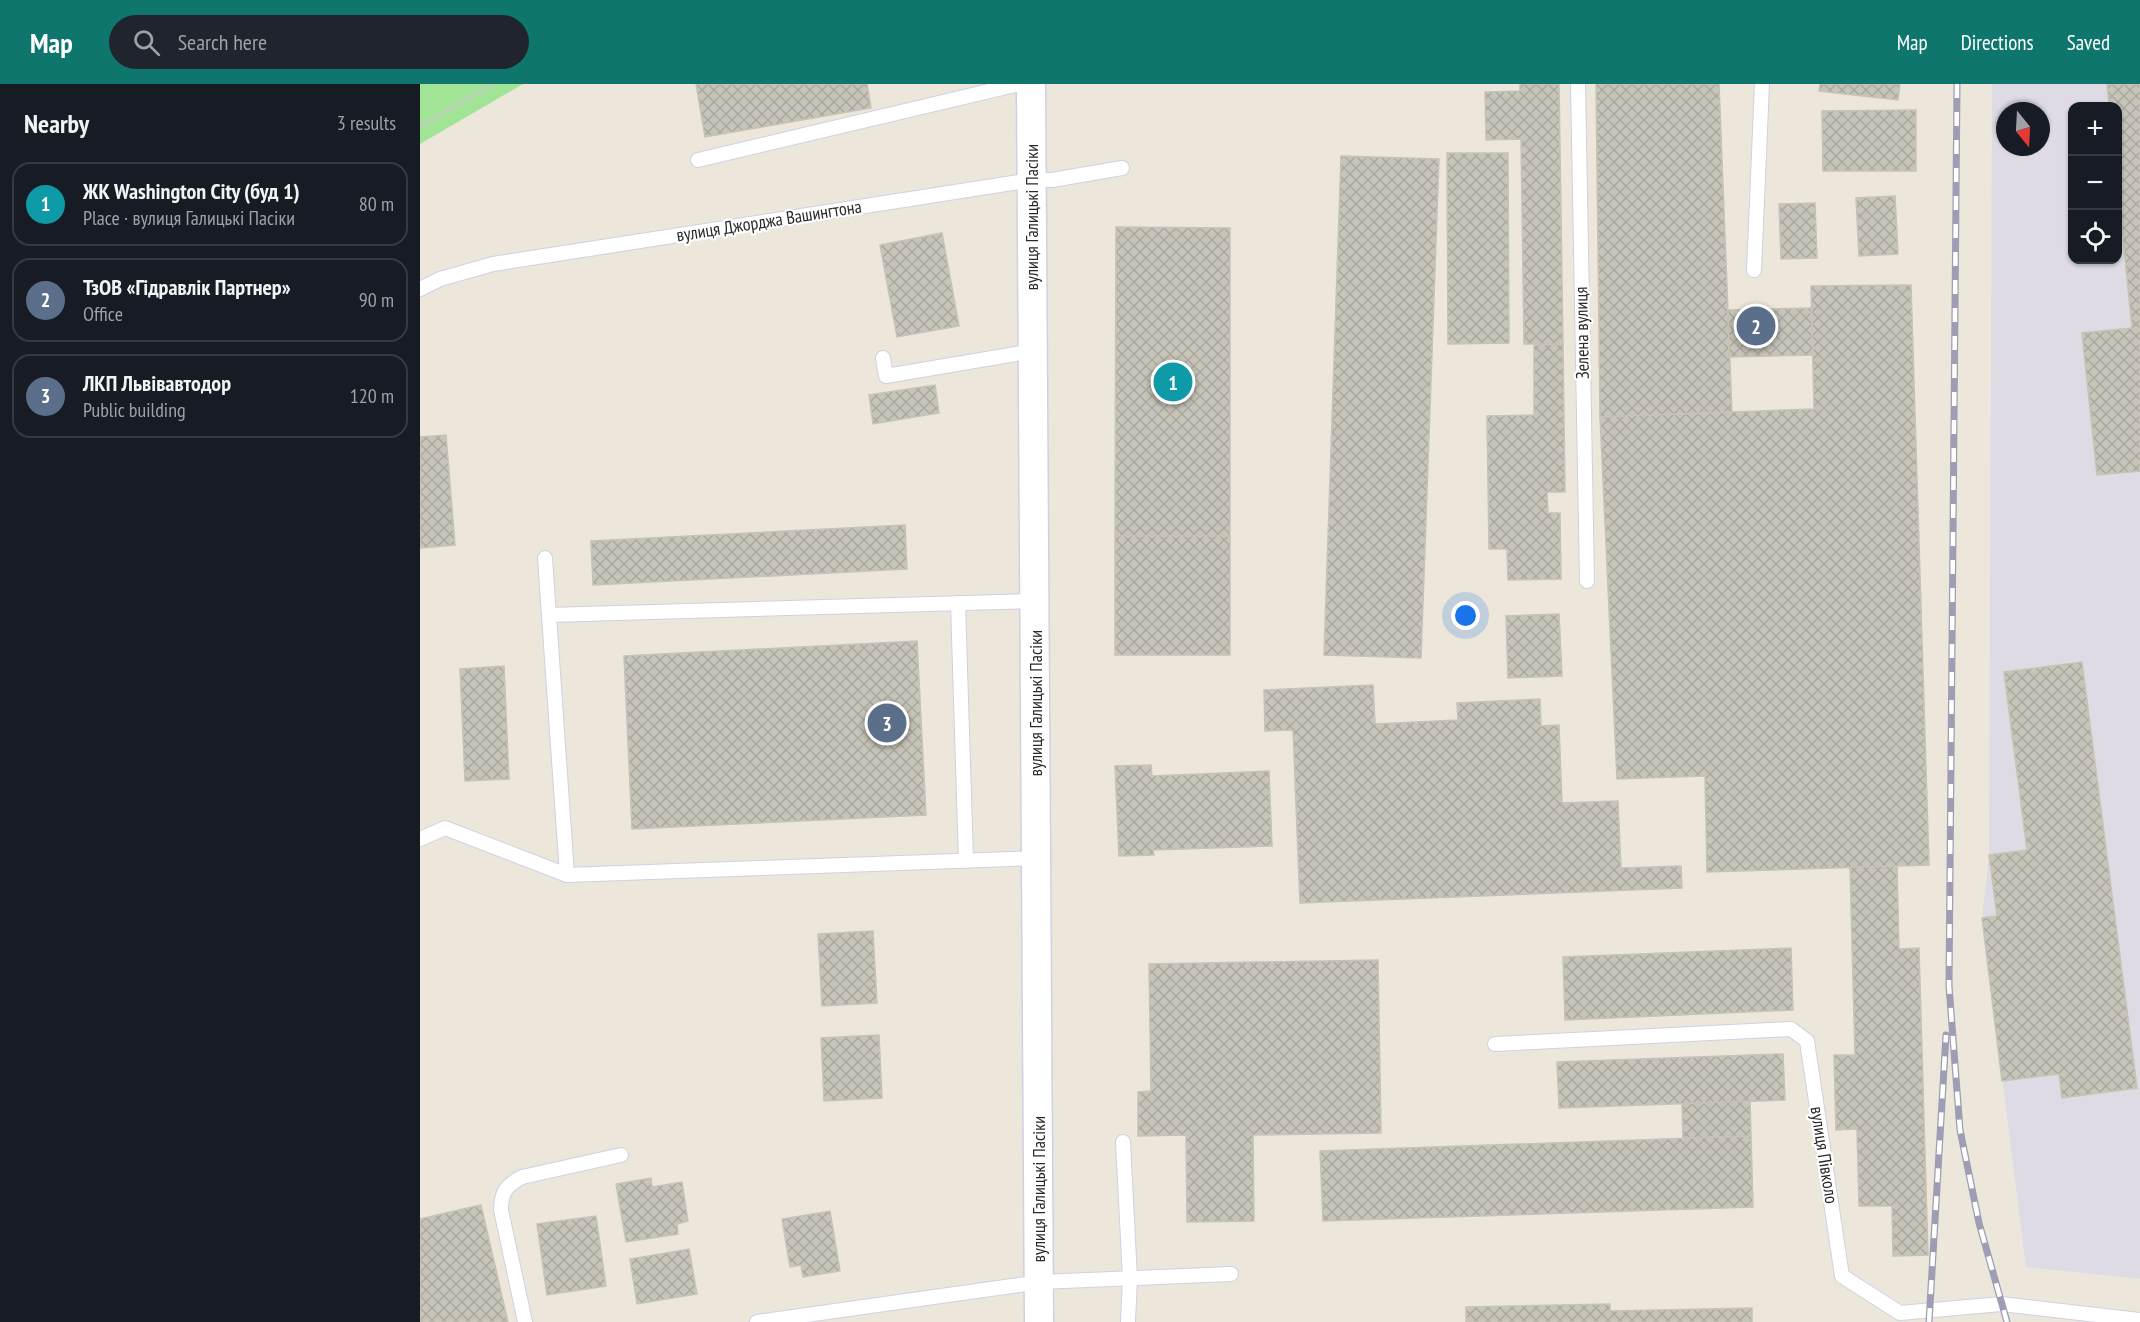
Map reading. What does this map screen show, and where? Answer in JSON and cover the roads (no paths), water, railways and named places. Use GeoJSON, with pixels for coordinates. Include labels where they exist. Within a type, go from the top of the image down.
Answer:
{"type":"FeatureCollection","features":[{"type":"Feature","properties":{"kind":"street","name":"вулиця Галицькі Пасіки"},"geometry":{"type":"LineString","coordinates":[[1031,84],[1039,1322]]}},
{"type":"Feature","properties":{"kind":"lane"},"geometry":{"type":"LineString","coordinates":[[698,160],[1019,84]]}},
{"type":"Feature","properties":{"kind":"lane","name":"Зелена вулиця"},"geometry":{"type":"LineString","coordinates":[[1578,84],[1587,581]]}},
{"type":"Feature","properties":{"kind":"lane"},"geometry":{"type":"LineString","coordinates":[[1754,270],[1762,84]]}},
{"type":"Feature","properties":{"kind":"lane","name":"вулиця Джорджа Вашингтона"},"geometry":{"type":"LineString","coordinates":[[420,289],[440,279],[493,264],[1122,168]]}},
{"type":"Feature","properties":{"kind":"lane"},"geometry":{"type":"LineString","coordinates":[[883,358],[886,376],[1033,351]]}},
{"type":"Feature","properties":{"kind":"lane"},"geometry":{"type":"LineString","coordinates":[[545,558],[567,874]]}},
{"type":"Feature","properties":{"kind":"lane"},"geometry":{"type":"LineString","coordinates":[[549,615],[1035,601]]}},
{"type":"Feature","properties":{"kind":"lane"},"geometry":{"type":"LineString","coordinates":[[958,603],[966,861]]}},
{"type":"Feature","properties":{"kind":"lane"},"geometry":{"type":"LineString","coordinates":[[420,839],[445,828],[567,874],[1037,858]]}},
{"type":"Feature","properties":{"kind":"lane","name":"вулиця Півколо"},"geometry":{"type":"LineString","coordinates":[[1495,1044],[1791,1029],[1807,1041],[1842,1276],[1900,1312],[2001,1304],[2140,1320]]}},
{"type":"Feature","properties":{"kind":"lane"},"geometry":{"type":"LineString","coordinates":[[1123,1142],[1130,1278],[1128,1322]]}},
{"type":"Feature","properties":{"kind":"lane"},"geometry":{"type":"LineString","coordinates":[[525,1322],[501,1210],[501,1196],[509,1183],[522,1177],[621,1155]]}},
{"type":"Feature","properties":{"kind":"lane"},"geometry":{"type":"LineString","coordinates":[[757,1322],[1040,1282],[1231,1274]]}},
{"type":"Feature","properties":{"kind":"railway"},"geometry":{"type":"LineString","coordinates":[[1957,84],[1949,986],[1960,1130],[1979,1223],[2007,1322]]}},
{"type":"Feature","properties":{"kind":"railway"},"geometry":{"type":"LineString","coordinates":[[1929,1322],[1946,1035]]}},
{"type":"Feature","properties":{"kind":"place","name":"ТзОВ «Гідравлік Партнер»"},"geometry":{"type":"Point","coordinates":[1756,326]}},
{"type":"Feature","properties":{"kind":"place","name":"ЖК Washington City (буд 1)"},"geometry":{"type":"Point","coordinates":[1173,382]}},
{"type":"Feature","properties":{"kind":"place","name":"ЛКП Львівавтодор"},"geometry":{"type":"Point","coordinates":[887,723]}}]}
